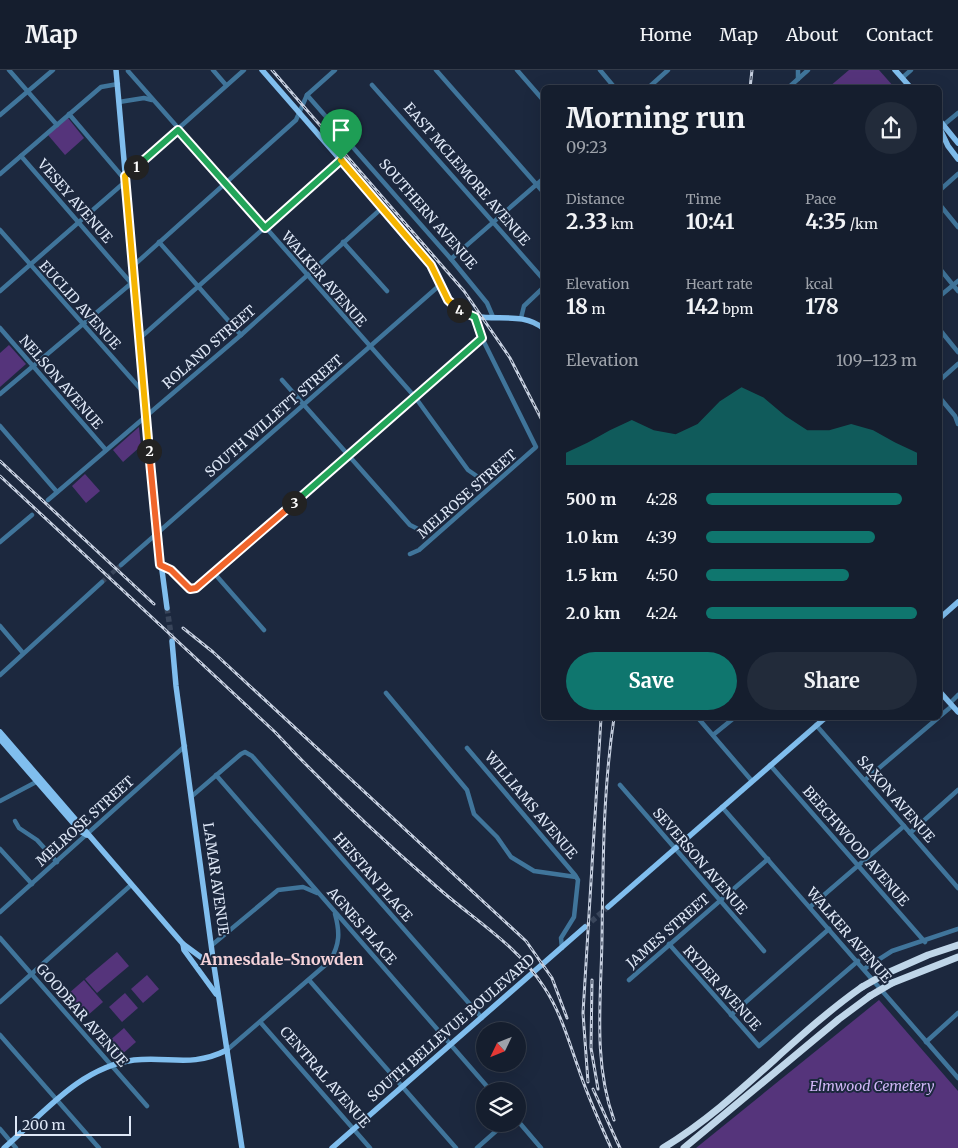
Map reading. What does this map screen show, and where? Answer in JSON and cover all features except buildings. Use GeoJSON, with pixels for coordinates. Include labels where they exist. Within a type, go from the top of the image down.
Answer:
{"type":"FeatureCollection","features":[{"type":"Feature","properties":{"kind":"highway"},"geometry":{"type":"LineString","coordinates":[[663,1148],[704,1119],[826,1015],[862,988],[884,974],[928,955],[958,945]]}},
{"type":"Feature","properties":{"kind":"highway"},"geometry":{"type":"LineString","coordinates":[[684,1148],[839,1019],[870,996],[892,983],[958,957]]}},
{"type":"Feature","properties":{"kind":"main road"},"geometry":{"type":"LineString","coordinates":[[116,70],[156,533],[167,608]]}},
{"type":"Feature","properties":{"kind":"main road"},"geometry":{"type":"LineString","coordinates":[[262,70],[431,265],[448,300],[454,307],[475,317],[521,318],[541,328]]}},
{"type":"Feature","properties":{"kind":"main road"},"geometry":{"type":"LineString","coordinates":[[895,70],[908,85]]}},
{"type":"Feature","properties":{"kind":"main road"},"geometry":{"type":"LineString","coordinates":[[942,127],[958,143]]}},
{"type":"Feature","properties":{"kind":"main road"},"geometry":{"type":"LineString","coordinates":[[942,129],[948,146],[958,159]]}},
{"type":"Feature","properties":{"kind":"main road"},"geometry":{"type":"LineString","coordinates":[[942,616],[958,602]]}},
{"type":"Feature","properties":{"kind":"main road","name":"LAMAR AVENUE"},"geometry":{"type":"LineString","coordinates":[[172,642],[218,998],[242,1148]]}},
{"type":"Feature","properties":{"kind":"main road"},"geometry":{"type":"LineString","coordinates":[[942,694],[958,712]]}},
{"type":"Feature","properties":{"kind":"main road"},"geometry":{"type":"LineString","coordinates":[[608,908],[822,720]]}},
{"type":"Feature","properties":{"kind":"main road"},"geometry":{"type":"LineString","coordinates":[[0,732],[80,831],[87,835],[183,944],[194,954],[213,961]]}},
{"type":"Feature","properties":{"kind":"main road"},"geometry":{"type":"LineString","coordinates":[[0,739],[39,780]]}},
{"type":"Feature","properties":{"kind":"main road","name":"SOUTH BELLEVUE BOULEVARD"},"geometry":{"type":"LineString","coordinates":[[332,1148],[586,927]]}},
{"type":"Feature","properties":{"kind":"main road"},"geometry":{"type":"LineString","coordinates":[[183,944],[184,950],[218,998]]}},
{"type":"Feature","properties":{"kind":"main road"},"geometry":{"type":"LineString","coordinates":[[4,1148],[89,1074],[110,1064],[157,1059],[175,1062],[194,1061],[227,1050]]}},
{"type":"Feature","properties":{"kind":"street"},"geometry":{"type":"LineString","coordinates":[[9,70],[57,125]]}},
{"type":"Feature","properties":{"kind":"street"},"geometry":{"type":"LineString","coordinates":[[0,115],[53,70]]}},
{"type":"Feature","properties":{"kind":"street"},"geometry":{"type":"LineString","coordinates":[[213,70],[226,85]]}},
{"type":"Feature","properties":{"kind":"street"},"geometry":{"type":"LineString","coordinates":[[0,291],[79,222],[244,70]]}},
{"type":"Feature","properties":{"kind":"street"},"geometry":{"type":"LineString","coordinates":[[133,266],[296,120],[307,94],[335,70]]}},
{"type":"Feature","properties":{"kind":"street"},"geometry":{"type":"LineString","coordinates":[[436,70],[541,190]]}},
{"type":"Feature","properties":{"kind":"street"},"geometry":{"type":"LineString","coordinates":[[517,70],[541,98]]}},
{"type":"Feature","properties":{"kind":"street"},"geometry":{"type":"LineString","coordinates":[[600,70],[612,85]]}},
{"type":"Feature","properties":{"kind":"street"},"geometry":{"type":"LineString","coordinates":[[651,85],[668,70]]}},
{"type":"Feature","properties":{"kind":"street"},"geometry":{"type":"LineString","coordinates":[[798,70],[798,78]]}},
{"type":"Feature","properties":{"kind":"street"},"geometry":{"type":"LineString","coordinates":[[791,85],[808,70]]}},
{"type":"Feature","properties":{"kind":"street"},"geometry":{"type":"LineString","coordinates":[[902,78],[912,70]]}},
{"type":"Feature","properties":{"kind":"street","name":"WALKER AVENUE"},"geometry":{"type":"LineString","coordinates":[[128,71],[307,277],[415,397],[468,470],[481,479]]}},
{"type":"Feature","properties":{"kind":"street"},"geometry":{"type":"LineString","coordinates":[[0,174],[101,87],[118,84]]}},
{"type":"Feature","properties":{"kind":"street","name":"EAST MCLEMORE AVENUE"},"geometry":{"type":"LineString","coordinates":[[372,85],[541,277]]}},
{"type":"Feature","properties":{"kind":"street","name":"SOUTHERN AVENUE"},"geometry":{"type":"LineString","coordinates":[[307,94],[451,258],[487,303],[493,317]]}},
{"type":"Feature","properties":{"kind":"street"},"geometry":{"type":"LineString","coordinates":[[119,102],[144,98],[153,100]]}},
{"type":"Feature","properties":{"kind":"street"},"geometry":{"type":"LineString","coordinates":[[942,125],[958,113]]}},
{"type":"Feature","properties":{"kind":"street"},"geometry":{"type":"LineString","coordinates":[[69,114],[126,179]]}},
{"type":"Feature","properties":{"kind":"street","name":"VESEY AVENUE"},"geometry":{"type":"LineString","coordinates":[[21,156],[133,282]]}},
{"type":"Feature","properties":{"kind":"street"},"geometry":{"type":"LineString","coordinates":[[140,338],[341,160]]}},
{"type":"Feature","properties":{"kind":"street"},"geometry":{"type":"LineString","coordinates":[[942,188],[958,174]]}},
{"type":"Feature","properties":{"kind":"street"},"geometry":{"type":"LineString","coordinates":[[451,258],[541,180]]}},
{"type":"Feature","properties":{"kind":"street"},"geometry":{"type":"LineString","coordinates":[[942,207],[958,227]]}},
{"type":"Feature","properties":{"kind":"street","name":"ROLAND STREET"},"geometry":{"type":"LineString","coordinates":[[48,500],[241,335],[382,208]]}},
{"type":"Feature","properties":{"kind":"street","name":"EUCLID AVENUE"},"geometry":{"type":"LineString","coordinates":[[0,230],[145,394]]}},
{"type":"Feature","properties":{"kind":"street"},"geometry":{"type":"LineString","coordinates":[[159,242],[241,335]]}},
{"type":"Feature","properties":{"kind":"street"},"geometry":{"type":"LineString","coordinates":[[343,242],[387,291]]}},
{"type":"Feature","properties":{"kind":"street"},"geometry":{"type":"LineString","coordinates":[[942,272],[958,291]]}},
{"type":"Feature","properties":{"kind":"street"},"geometry":{"type":"LineString","coordinates":[[942,294],[958,281]]}},
{"type":"Feature","properties":{"kind":"street"},"geometry":{"type":"LineString","coordinates":[[0,394],[133,282]]}},
{"type":"Feature","properties":{"kind":"street","name":"SOUTH WILLETT STREET"},"geometry":{"type":"LineString","coordinates":[[121,565],[441,284]]}},
{"type":"Feature","properties":{"kind":"street"},"geometry":{"type":"LineString","coordinates":[[521,318],[524,306],[541,290]]}},
{"type":"Feature","properties":{"kind":"street"},"geometry":{"type":"LineString","coordinates":[[160,565],[171,570],[190,589],[196,588],[482,338],[475,317]]}},
{"type":"Feature","properties":{"kind":"street","name":"NELSON AVENUE"},"geometry":{"type":"LineString","coordinates":[[0,328],[106,450]]}},
{"type":"Feature","properties":{"kind":"street"},"geometry":{"type":"LineString","coordinates":[[942,332],[958,352]]}},
{"type":"Feature","properties":{"kind":"street","name":"MELROSE STREET"},"geometry":{"type":"LineString","coordinates":[[410,554],[427,544],[536,447],[482,338]]}},
{"type":"Feature","properties":{"kind":"street"},"geometry":{"type":"LineString","coordinates":[[942,378],[958,364]]}},
{"type":"Feature","properties":{"kind":"street"},"geometry":{"type":"LineString","coordinates":[[282,380],[410,525],[422,531]]}},
{"type":"Feature","properties":{"kind":"street"},"geometry":{"type":"LineString","coordinates":[[942,400],[955,416],[958,424]]}},
{"type":"Feature","properties":{"kind":"street"},"geometry":{"type":"LineString","coordinates":[[0,426],[57,492]]}},
{"type":"Feature","properties":{"kind":"street"},"geometry":{"type":"LineString","coordinates":[[0,542],[32,515]]}},
{"type":"Feature","properties":{"kind":"street"},"geometry":{"type":"LineString","coordinates":[[214,573],[264,630]]}},
{"type":"Feature","properties":{"kind":"street"},"geometry":{"type":"LineString","coordinates":[[0,675],[102,582]]}},
{"type":"Feature","properties":{"kind":"street"},"geometry":{"type":"LineString","coordinates":[[0,626],[23,653]]}},
{"type":"Feature","properties":{"kind":"street","name":"WILLIAMS AVENUE"},"geometry":{"type":"LineString","coordinates":[[386,693],[467,790],[474,814],[498,837],[510,857],[534,871],[576,877]]}},
{"type":"Feature","properties":{"kind":"street"},"geometry":{"type":"LineString","coordinates":[[942,714],[958,695]]}},
{"type":"Feature","properties":{"kind":"street"},"geometry":{"type":"LineString","coordinates":[[700,720],[752,781]]}},
{"type":"Feature","properties":{"kind":"street"},"geometry":{"type":"LineString","coordinates":[[713,735],[732,720]]}},
{"type":"Feature","properties":{"kind":"street"},"geometry":{"type":"LineString","coordinates":[[865,780],[935,720]]}},
{"type":"Feature","properties":{"kind":"street","name":"SAXON AVENUE"},"geometry":{"type":"LineString","coordinates":[[816,725],[958,888]]}},
{"type":"Feature","properties":{"kind":"street","name":"MELROSE STREET"},"geometry":{"type":"LineString","coordinates":[[0,912],[185,746]]}},
{"type":"Feature","properties":{"kind":"street","name":"WILLIAMS AVENUE"},"geometry":{"type":"LineString","coordinates":[[467,748],[576,877],[574,917],[561,938],[562,948]]}},
{"type":"Feature","properties":{"kind":"street","name":"HEISTAN PLACE"},"geometry":{"type":"LineString","coordinates":[[216,775],[245,752],[252,756],[482,1018]]}},
{"type":"Feature","properties":{"kind":"street","name":"BEECHWOOD AVENUE"},"geometry":{"type":"LineString","coordinates":[[770,765],[925,942]]}},
{"type":"Feature","properties":{"kind":"street"},"geometry":{"type":"LineString","coordinates":[[192,796],[216,775]]}},
{"type":"Feature","properties":{"kind":"street","name":"AGNES PLACE"},"geometry":{"type":"LineString","coordinates":[[216,775],[483,1082]]}},
{"type":"Feature","properties":{"kind":"street"},"geometry":{"type":"LineString","coordinates":[[0,801],[39,780]]}},
{"type":"Feature","properties":{"kind":"street","name":"SEVERSON AVENUE"},"geometry":{"type":"LineString","coordinates":[[620,785],[718,901],[764,951]]}},
{"type":"Feature","properties":{"kind":"street"},"geometry":{"type":"LineString","coordinates":[[910,833],[958,790]]}},
{"type":"Feature","properties":{"kind":"street","name":"WALKER AVENUE"},"geometry":{"type":"LineString","coordinates":[[722,807],[958,1078]]}},
{"type":"Feature","properties":{"kind":"street"},"geometry":{"type":"LineString","coordinates":[[15,821],[19,828],[37,840],[57,862]]}},
{"type":"Feature","properties":{"kind":"street"},"geometry":{"type":"LineString","coordinates":[[810,907],[904,826]]}},
{"type":"Feature","properties":{"kind":"street"},"geometry":{"type":"LineString","coordinates":[[0,849],[32,884]]}},
{"type":"Feature","properties":{"kind":"street","name":"JAMES STREET"},"geometry":{"type":"LineString","coordinates":[[629,980],[768,859]]}},
{"type":"Feature","properties":{"kind":"street"},"geometry":{"type":"LineString","coordinates":[[0,1002],[131,885]]}},
{"type":"Feature","properties":{"kind":"street"},"geometry":{"type":"LineString","coordinates":[[212,945],[278,890],[303,887],[318,893]]}},
{"type":"Feature","properties":{"kind":"street"},"geometry":{"type":"LineString","coordinates":[[227,1050],[261,1023],[330,961],[337,949],[340,932],[335,912]]}},
{"type":"Feature","properties":{"kind":"street"},"geometry":{"type":"LineString","coordinates":[[864,969],[892,951],[925,942],[958,928]]}},
{"type":"Feature","properties":{"kind":"street"},"geometry":{"type":"LineString","coordinates":[[731,1015],[829,929]]}},
{"type":"Feature","properties":{"kind":"street","name":"GOODBAR AVENUE"},"geometry":{"type":"LineString","coordinates":[[0,938],[147,1106]]}},
{"type":"Feature","properties":{"kind":"street","name":"RYDER AVENUE"},"geometry":{"type":"LineString","coordinates":[[669,944],[759,1046],[858,961]]}},
{"type":"Feature","properties":{"kind":"street"},"geometry":{"type":"LineString","coordinates":[[309,980],[456,1148]]}},
{"type":"Feature","properties":{"kind":"street"},"geometry":{"type":"LineString","coordinates":[[926,1042],[958,1013]]}},
{"type":"Feature","properties":{"kind":"street","name":"CENTRAL AVENUE"},"geometry":{"type":"LineString","coordinates":[[261,1023],[370,1148]]}},
{"type":"Feature","properties":{"kind":"street"},"geometry":{"type":"LineString","coordinates":[[0,1035],[99,1148]]}},
{"type":"Feature","properties":{"kind":"street"},"geometry":{"type":"LineString","coordinates":[[0,1129],[16,1148]]}},
{"type":"Feature","properties":{"kind":"street"},"geometry":{"type":"LineString","coordinates":[[526,1130],[541,1148]]}},
{"type":"Feature","properties":{"kind":"street"},"geometry":{"type":"LineString","coordinates":[[477,1148],[495,1132]]}},
{"type":"Feature","properties":{"kind":"green space"},"geometry":{"type":"Polygon","coordinates":[[[849,70],[879,70],[892,85],[831,85],[849,70]]]}},
{"type":"Feature","properties":{"kind":"green space"},"geometry":{"type":"Polygon","coordinates":[[[68,118],[84,138],[65,155],[48,135],[68,118]]]}},
{"type":"Feature","properties":{"kind":"green space"},"geometry":{"type":"Polygon","coordinates":[[[9,345],[26,364],[0,387],[0,353],[9,345]]]}},
{"type":"Feature","properties":{"kind":"green space"},"geometry":{"type":"Polygon","coordinates":[[[139,427],[141,446],[123,462],[113,450],[139,427]]]}},
{"type":"Feature","properties":{"kind":"green space"},"geometry":{"type":"Polygon","coordinates":[[[85,474],[100,491],[86,503],[72,486],[85,474]]]}},
{"type":"Feature","properties":{"kind":"green space"},"geometry":{"type":"Polygon","coordinates":[[[117,952],[129,966],[97,993],[85,979],[117,952]]]}},
{"type":"Feature","properties":{"kind":"green space"},"geometry":{"type":"Polygon","coordinates":[[[147,975],[159,989],[143,1003],[131,989],[147,975]]]}},
{"type":"Feature","properties":{"kind":"green space"},"geometry":{"type":"Polygon","coordinates":[[[84,980],[103,1002],[87,1016],[68,994],[84,980]]]}},
{"type":"Feature","properties":{"kind":"green space"},"geometry":{"type":"Polygon","coordinates":[[[125,993],[138,1008],[122,1022],[109,1007],[125,993]]]}},
{"type":"Feature","properties":{"kind":"green space","name":"Elmwood Cemetery"},"geometry":{"type":"Polygon","coordinates":[[[879,1000],[958,1091],[958,1148],[696,1148],[879,1000]]]}},
{"type":"Feature","properties":{"kind":"green space"},"geometry":{"type":"Polygon","coordinates":[[[124,1028],[136,1042],[120,1056],[108,1042],[124,1028]]]}},
{"type":"Feature","properties":{"kind":"tunnel"},"geometry":{"type":"LineString","coordinates":[[102,582],[121,565]]}},
{"type":"Feature","properties":{"kind":"tunnel"},"geometry":{"type":"LineString","coordinates":[[167,608],[172,641]]}},
{"type":"Feature","properties":{"kind":"tunnel"},"geometry":{"type":"LineString","coordinates":[[585,927],[608,907]]}},
{"type":"Feature","properties":{"kind":"railway"},"geometry":{"type":"LineString","coordinates":[[272,70],[464,291],[510,358],[541,418]]}},
{"type":"Feature","properties":{"kind":"railway"},"geometry":{"type":"LineString","coordinates":[[750,85],[752,70]]}},
{"type":"Feature","properties":{"kind":"railway"},"geometry":{"type":"LineString","coordinates":[[0,461],[154,604]]}},
{"type":"Feature","properties":{"kind":"railway"},"geometry":{"type":"LineString","coordinates":[[0,476],[275,732],[374,831],[521,958],[544,987],[555,1007],[564,1026],[589,1098],[611,1148]]}},
{"type":"Feature","properties":{"kind":"railway"},"geometry":{"type":"LineString","coordinates":[[183,628],[213,652],[526,941],[552,978],[567,1018]]}},
{"type":"Feature","properties":{"kind":"railway"},"geometry":{"type":"LineString","coordinates":[[588,1082],[583,1013],[601,720]]}},
{"type":"Feature","properties":{"kind":"railway"},"geometry":{"type":"LineString","coordinates":[[614,720],[604,828],[600,1031],[603,1076],[614,1120]]}},
{"type":"Feature","properties":{"kind":"railway"},"geometry":{"type":"LineString","coordinates":[[592,980],[591,1048],[598,1089]]}},
{"type":"Feature","properties":{"kind":"railway"},"geometry":{"type":"LineString","coordinates":[[593,1089],[620,1148]]}},
{"type":"Feature","properties":{"kind":"district","name":"Annesdale-Snowden"},"geometry":{"type":"Point","coordinates":[282,959]}},
{"type":"Feature","properties":{"kind":"route"},"geometry":{"type":"LineString","coordinates":[[178,130],[265,228],[341,160],[431,265],[448,300],[463,314],[475,317],[482,338],[231,558],[196,588],[190,589],[171,570],[160,565],[125,176],[178,130]]}}]}
